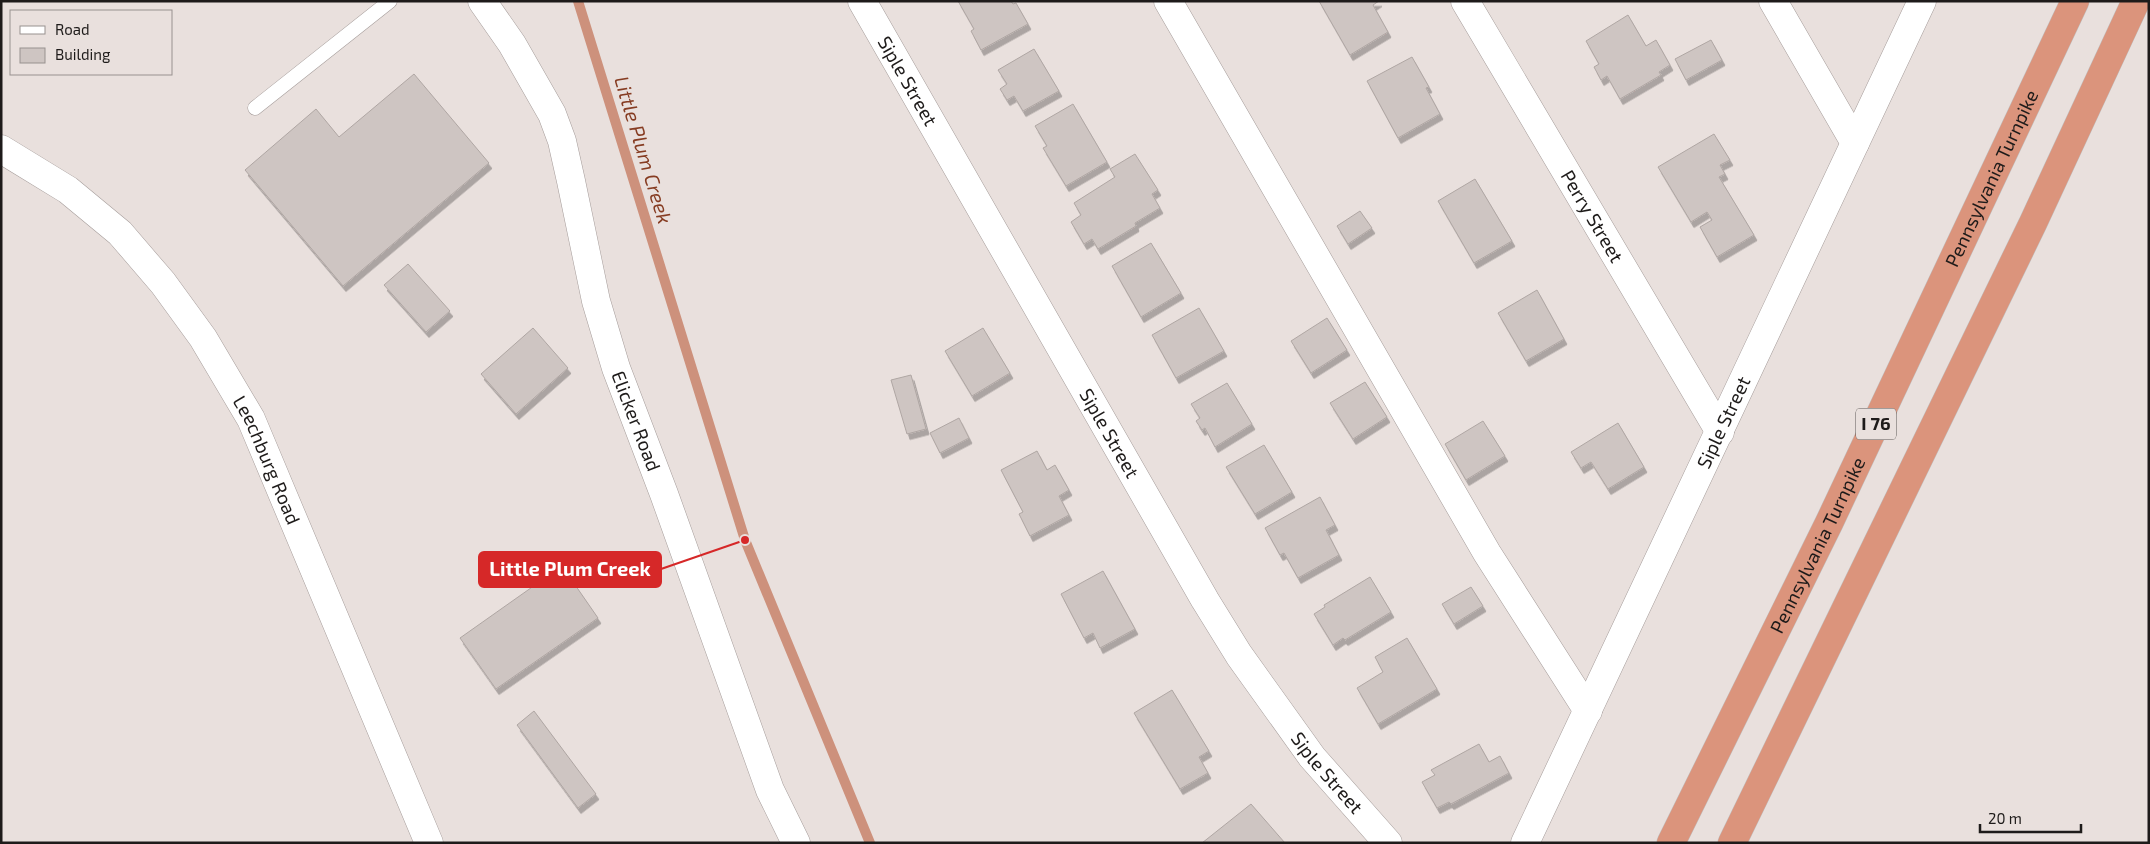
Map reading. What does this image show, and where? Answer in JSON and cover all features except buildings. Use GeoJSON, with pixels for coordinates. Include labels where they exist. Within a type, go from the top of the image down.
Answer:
{"type":"FeatureCollection","features":[{"type":"Feature","properties":{"kind":"highway","name":"Pennsylvania Turnpike"},"geometry":{"type":"LineString","coordinates":[[1671,843],[1829,523],[2075,1]]}},
{"type":"Feature","properties":{"kind":"highway"},"geometry":{"type":"LineString","coordinates":[[1732,843],[1960,375],[2136,1]]}},
{"type":"Feature","properties":{"kind":"street","name":"Elicker Road"},"geometry":{"type":"LineString","coordinates":[[482,1],[512,44],[555,123],[562,141],[596,301],[616,368],[664,494],[770,790],[796,843]]}},
{"type":"Feature","properties":{"kind":"street","name":"Siple Street"},"geometry":{"type":"LineString","coordinates":[[862,1],[1238,656],[1312,757],[1388,843]]}},
{"type":"Feature","properties":{"kind":"street"},"geometry":{"type":"LineString","coordinates":[[1168,1],[1487,553],[1588,711]]}},
{"type":"Feature","properties":{"kind":"street","name":"Perry Street"},"geometry":{"type":"LineString","coordinates":[[1465,1],[1720,432]]}},
{"type":"Feature","properties":{"kind":"street"},"geometry":{"type":"LineString","coordinates":[[1773,1],[1855,143]]}},
{"type":"Feature","properties":{"kind":"street","name":"Siple Street"},"geometry":{"type":"LineString","coordinates":[[1525,843],[1922,1]]}},
{"type":"Feature","properties":{"kind":"street","name":"Leechburg Road"},"geometry":{"type":"LineString","coordinates":[[1,148],[68,190],[120,233],[163,283],[203,338],[251,420],[429,843]]}},
{"type":"Feature","properties":{"kind":"lane"},"geometry":{"type":"LineString","coordinates":[[255,108],[390,1]]}},
{"type":"Feature","properties":{"kind":"waterway","name":"Little Plum Creek"},"geometry":{"type":"LineString","coordinates":[[578,1],[745,540],[870,843]]}},
{"type":"Feature","properties":{"kind":"place","name":"Little Plum Creek"},"geometry":{"type":"Point","coordinates":[745,540]}}]}
